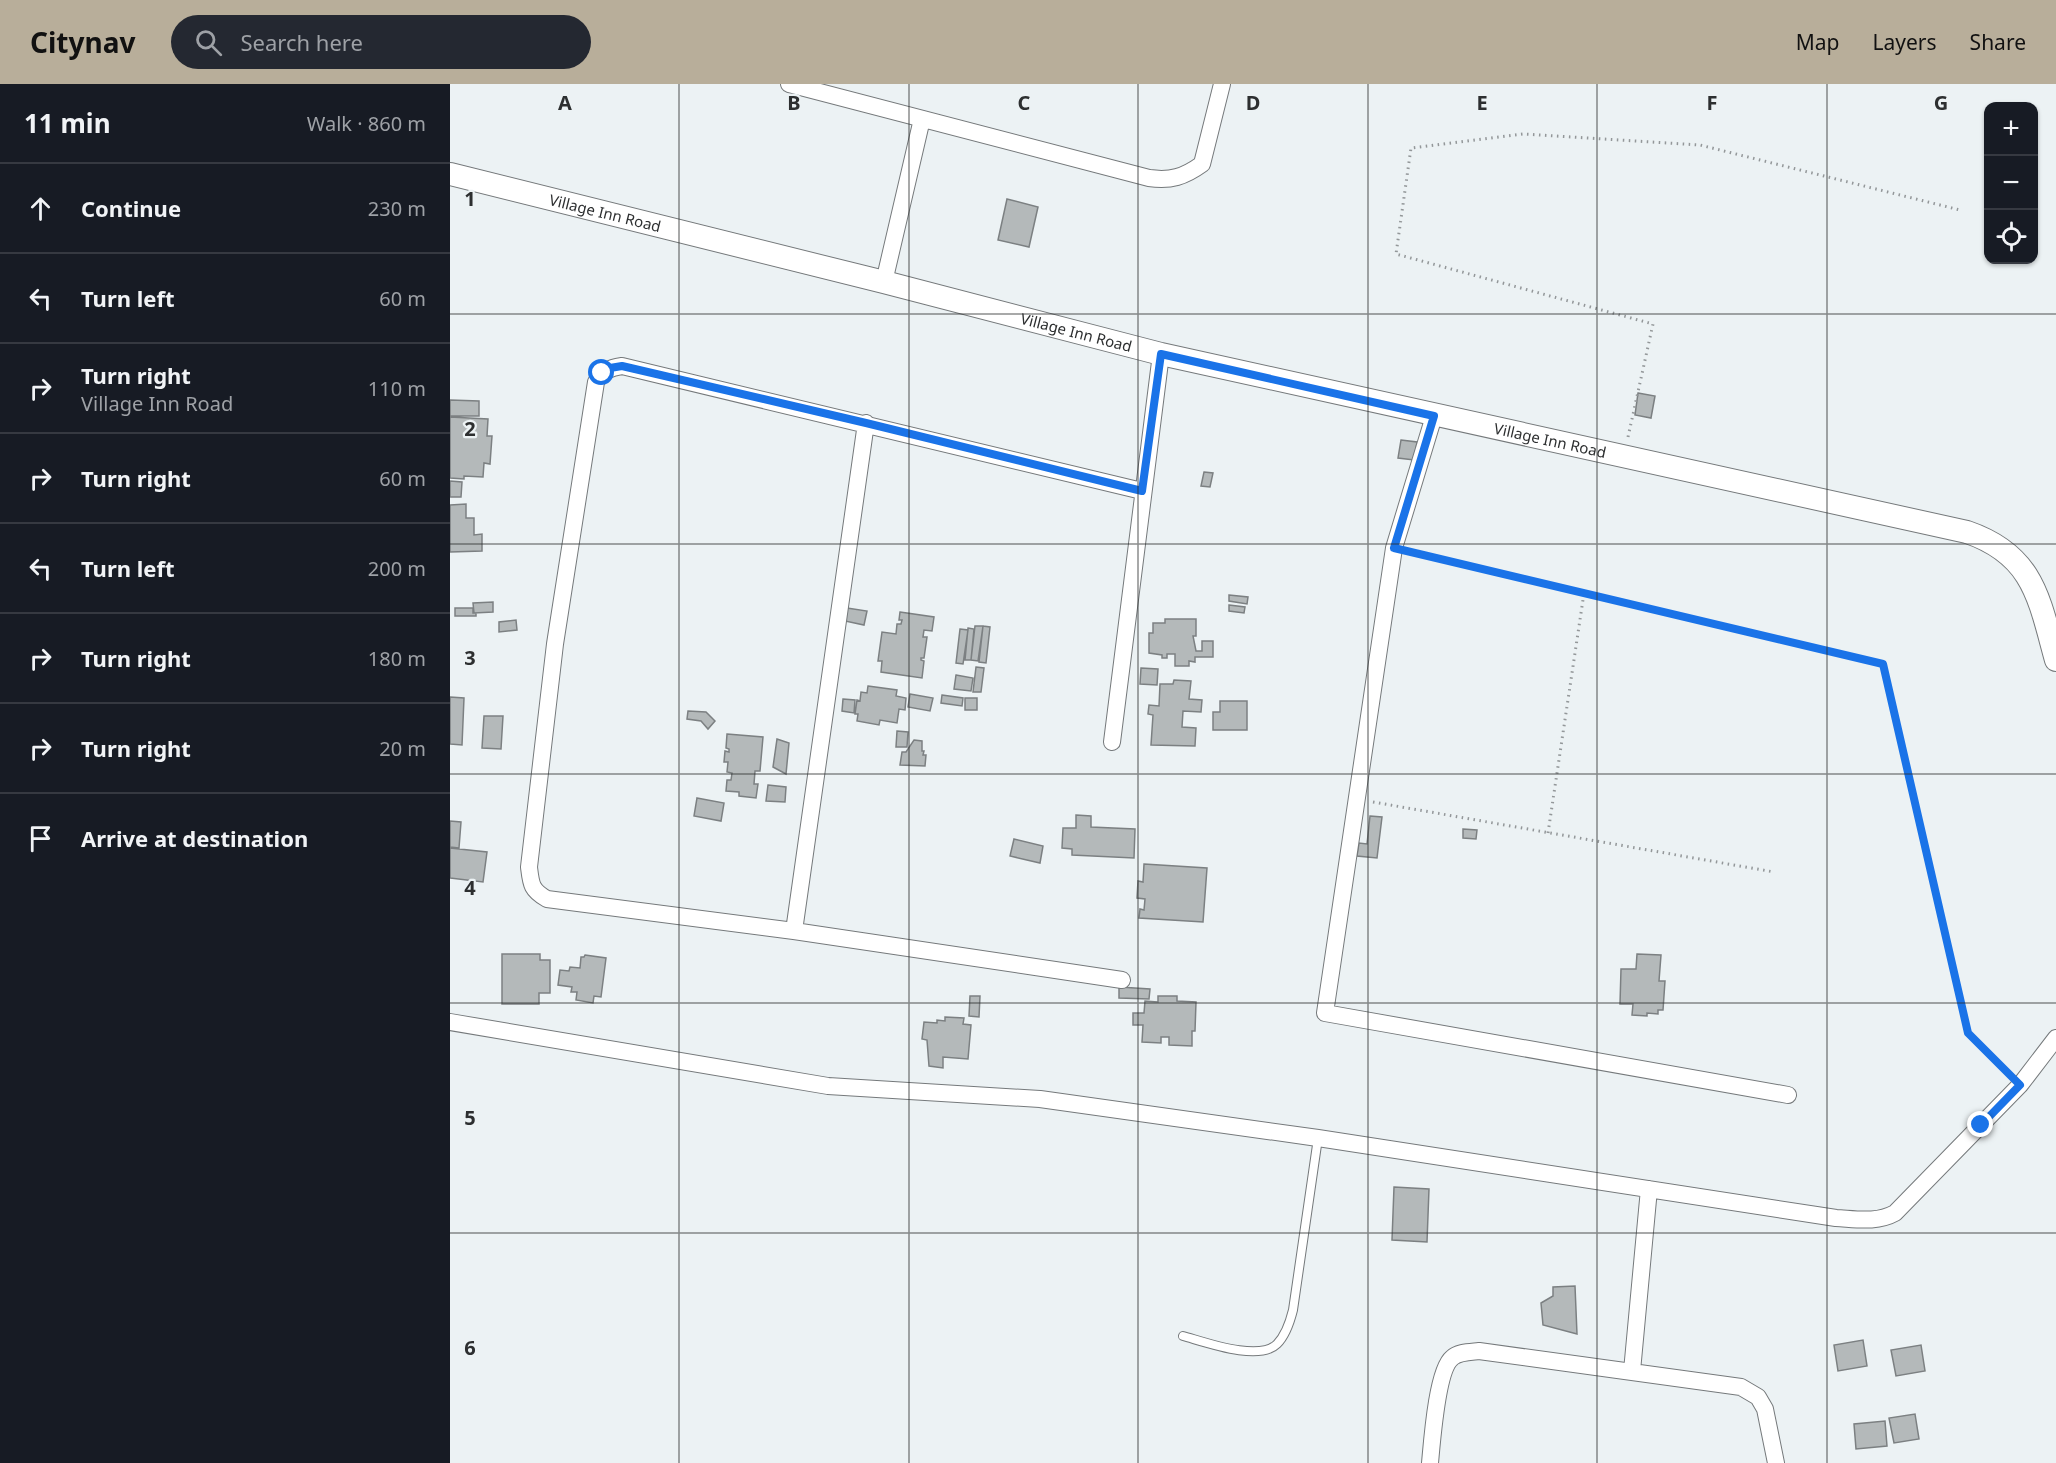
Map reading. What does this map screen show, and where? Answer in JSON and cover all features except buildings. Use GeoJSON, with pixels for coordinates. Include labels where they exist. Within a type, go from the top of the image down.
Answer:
{"type":"FeatureCollection","features":[{"type":"Feature","properties":{"kind":"street"},"geometry":{"type":"LineString","coordinates":[[789,84],[1164,180],[1178,178],[1202,164],[1222,84]]}},
{"type":"Feature","properties":{"kind":"street"},"geometry":{"type":"LineString","coordinates":[[885,282],[922,118]]}},
{"type":"Feature","properties":{"kind":"street","name":"Village Inn Road"},"geometry":{"type":"LineString","coordinates":[[450,174],[885,282],[1161,354],[1967,532],[1988,539],[2003,548],[2028,575],[2040,601],[2056,660]]}},
{"type":"Feature","properties":{"kind":"street"},"geometry":{"type":"LineString","coordinates":[[1112,742],[1161,354]]}},
{"type":"Feature","properties":{"kind":"street"},"geometry":{"type":"LineString","coordinates":[[1122,980],[794,931],[547,899],[537,893],[531,884],[529,867],[555,644],[596,382],[602,373],[610,368],[622,366],[1142,491]]}},
{"type":"Feature","properties":{"kind":"street"},"geometry":{"type":"LineString","coordinates":[[1434,416],[1394,548],[1325,1013],[1788,1095]]}},
{"type":"Feature","properties":{"kind":"street"},"geometry":{"type":"LineString","coordinates":[[794,931],[866,423]]}},
{"type":"Feature","properties":{"kind":"street"},"geometry":{"type":"LineString","coordinates":[[450,1022],[828,1086],[1040,1099],[1318,1138],[1861,1220],[1887,1217],[1910,1200],[2020,1085],[2056,1038]]}},
{"type":"Feature","properties":{"kind":"street"},"geometry":{"type":"LineString","coordinates":[[1632,1371],[1649,1189]]}},
{"type":"Feature","properties":{"kind":"street"},"geometry":{"type":"LineString","coordinates":[[1430,1463],[1443,1371],[1452,1358],[1464,1353],[1479,1351],[1741,1387],[1758,1397],[1765,1409],[1776,1463]]}},
{"type":"Feature","properties":{"kind":"lane"},"geometry":{"type":"LineString","coordinates":[[1183,1336],[1228,1348],[1262,1351],[1276,1345],[1283,1336],[1293,1310],[1318,1138]]}},
{"type":"Feature","properties":{"kind":"path"},"geometry":{"type":"LineString","coordinates":[[1623,456],[1653,324],[1396,254],[1411,148],[1523,134],[1700,145],[1960,210]]}},
{"type":"Feature","properties":{"kind":"path"},"geometry":{"type":"LineString","coordinates":[[1394,548],[1883,664],[1968,1033],[2020,1085]]}},
{"type":"Feature","properties":{"kind":"path"},"geometry":{"type":"LineString","coordinates":[[1548,832],[1584,593]]}},
{"type":"Feature","properties":{"kind":"path"},"geometry":{"type":"LineString","coordinates":[[1357,799],[1774,872]]}},
{"type":"Feature","properties":{"kind":"route"},"geometry":{"type":"LineString","coordinates":[[602,373],[610,368],[622,366],[1142,491],[1161,354],[1434,416],[1394,548],[1883,664],[1968,1033],[2020,1085],[1981,1125]]}}]}
